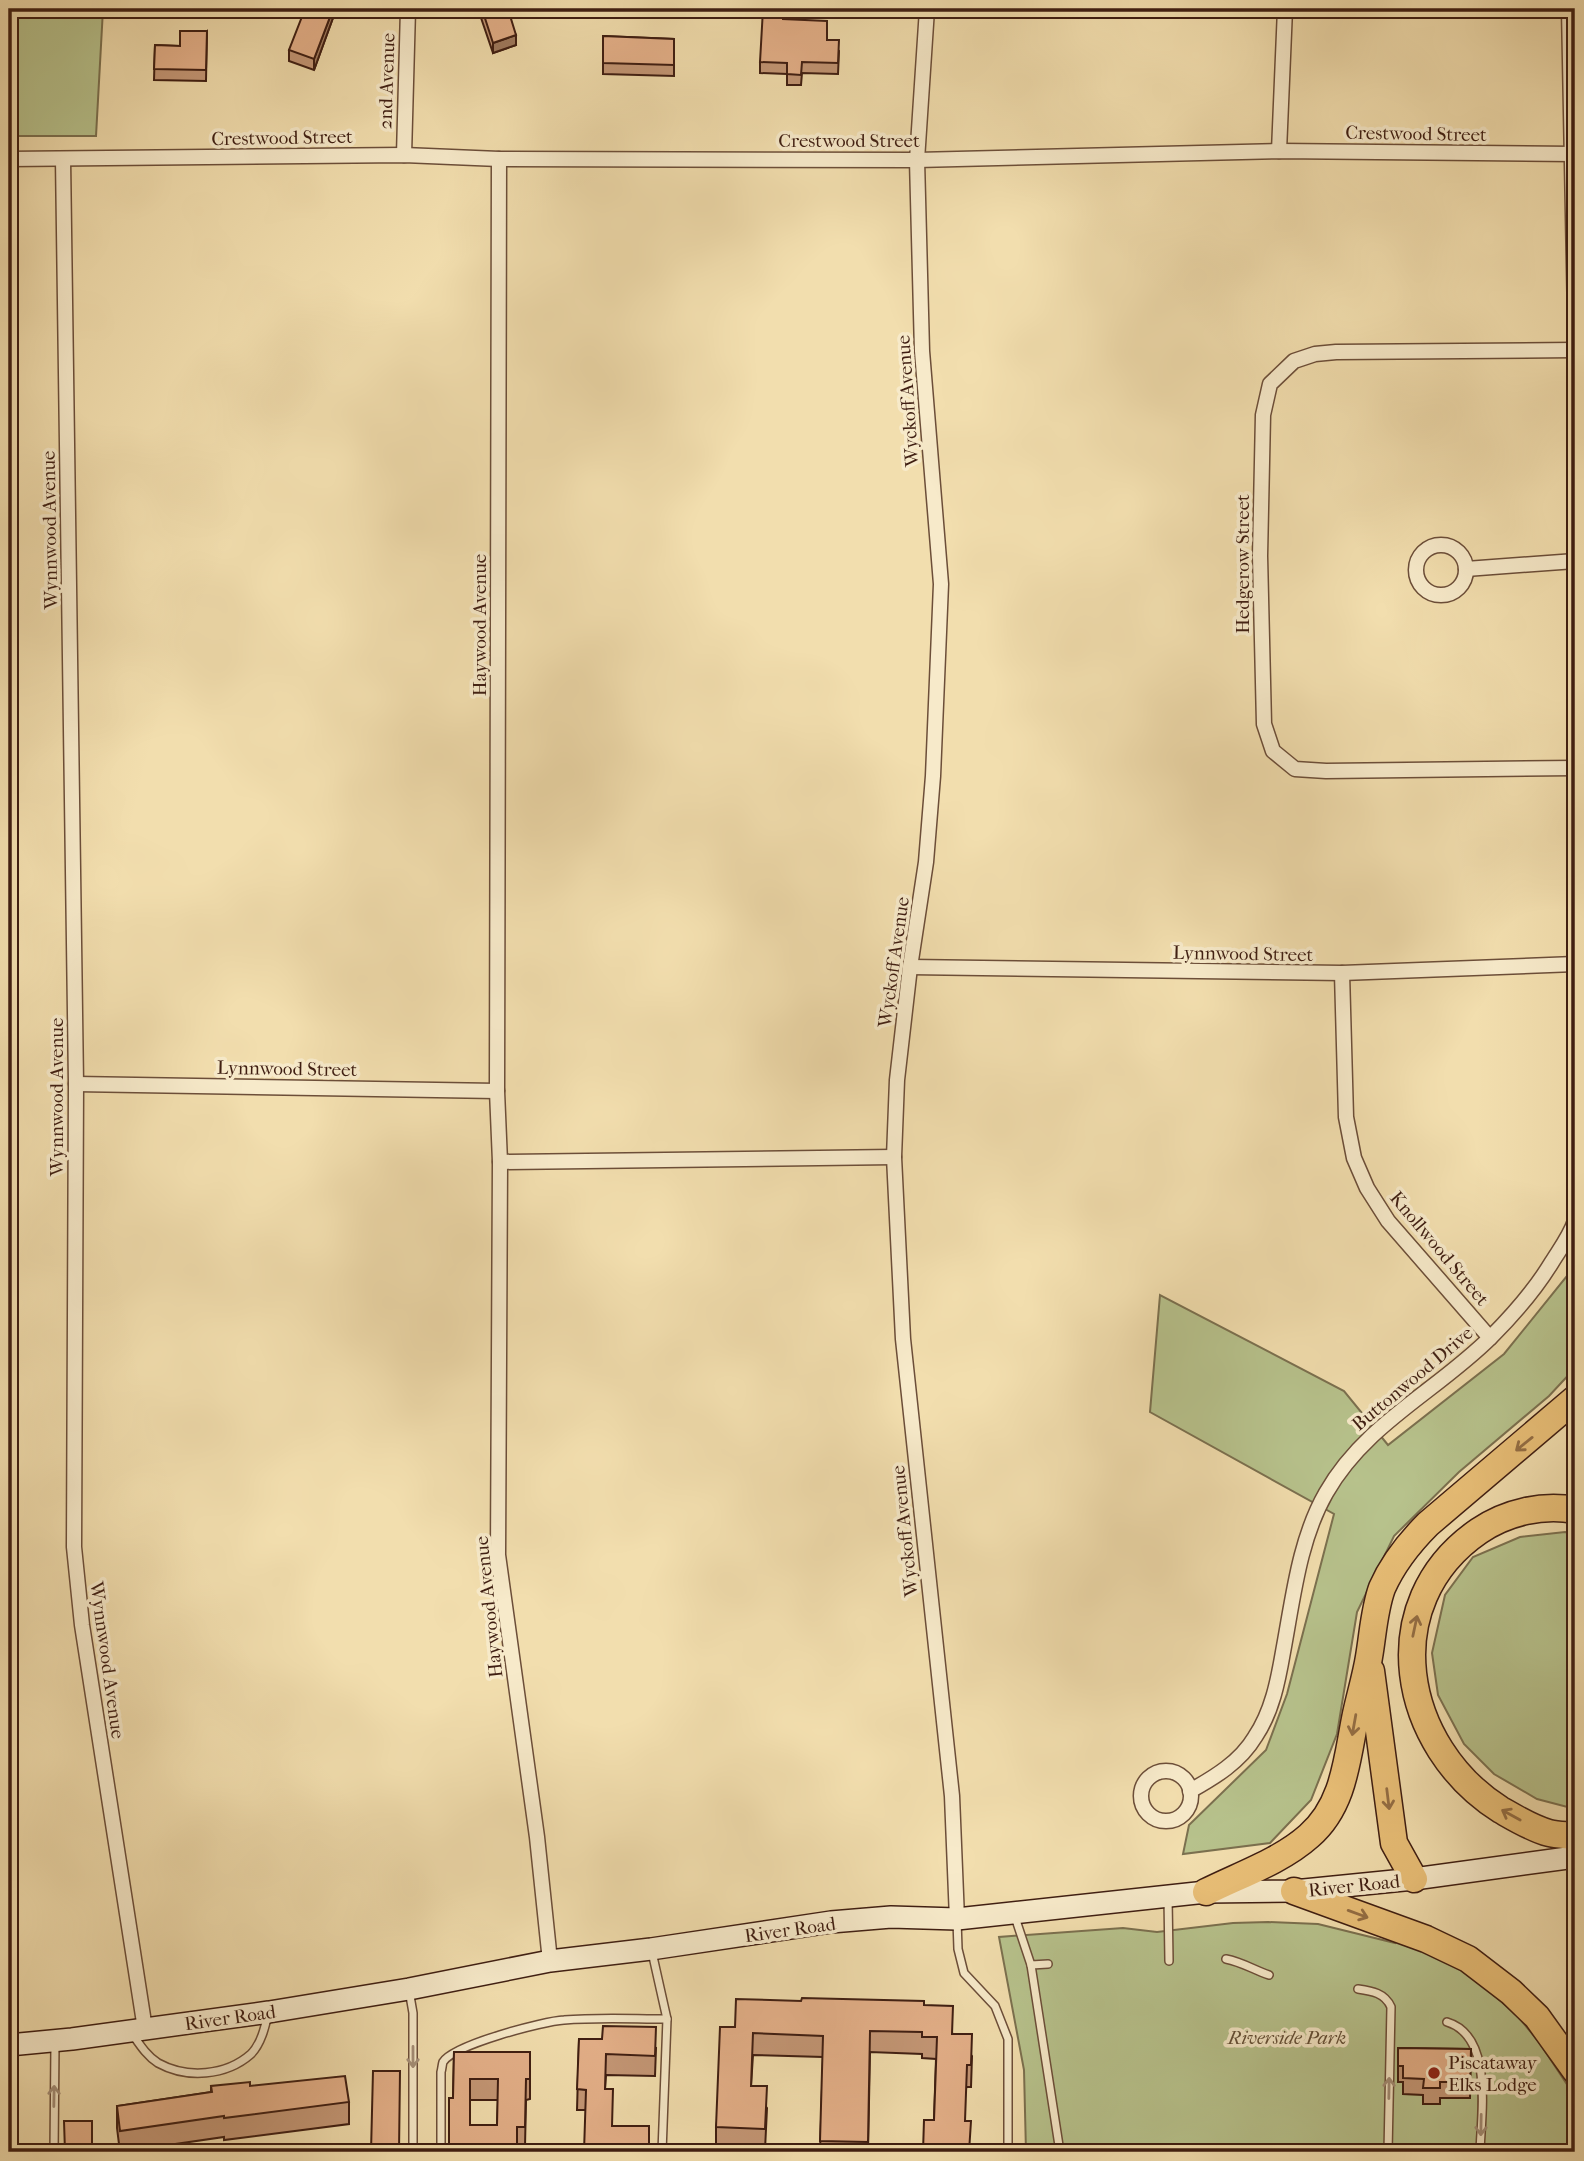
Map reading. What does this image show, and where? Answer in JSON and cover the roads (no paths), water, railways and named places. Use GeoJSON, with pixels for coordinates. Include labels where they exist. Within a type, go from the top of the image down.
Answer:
{"type":"FeatureCollection","features":[{"type":"Feature","properties":{"kind":"highway"},"geometry":{"type":"LineString","coordinates":[[1206,1892],[1290,1850],[1310,1836],[1327,1816],[1345,1775],[1369,1658],[1373,1620],[1382,1589],[1395,1564],[1409,1543],[1452,1503],[1575,1399]]}},
{"type":"Feature","properties":{"kind":"highway"},"geometry":{"type":"LineString","coordinates":[[1575,1510],[1540,1508],[1510,1515],[1486,1526],[1464,1541],[1445,1560],[1430,1582],[1412,1638],[1413,1671],[1418,1700],[1442,1756],[1462,1780],[1514,1818],[1549,1833],[1575,1836]]}},
{"type":"Feature","properties":{"kind":"highway"},"geometry":{"type":"LineString","coordinates":[[1369,1658],[1391,1827],[1398,1854],[1414,1879]]}},
{"type":"Feature","properties":{"kind":"highway"},"geometry":{"type":"LineString","coordinates":[[1294,1891],[1426,1939],[1468,1959],[1511,1992],[1537,2017],[1575,2070]]}},
{"type":"Feature","properties":{"kind":"street","name":"2nd Avenue"},"geometry":{"type":"LineString","coordinates":[[404,155],[408,9]]}},
{"type":"Feature","properties":{"kind":"street","name":"Wyckoff Avenue"},"geometry":{"type":"LineString","coordinates":[[927,9],[916,160],[922,351],[941,584],[932,789],[926,862],[897,1080],[894,1157],[903,1339],[952,1796],[957,1919]]}},
{"type":"Feature","properties":{"kind":"street"},"geometry":{"type":"LineString","coordinates":[[1279,151],[1285,9]]}},
{"type":"Feature","properties":{"kind":"street"},"geometry":{"type":"LineString","coordinates":[[1569,9],[1575,318]]}},
{"type":"Feature","properties":{"kind":"street","name":"Crestwood Street"},"geometry":{"type":"LineString","coordinates":[[9,159],[404,155],[499,159],[916,160],[1279,151],[1573,154]]}},
{"type":"Feature","properties":{"kind":"street","name":"Wynnwood Avenue"},"geometry":{"type":"LineString","coordinates":[[63,159],[76,1084],[74,1547],[82,1626],[138,2030]]}},
{"type":"Feature","properties":{"kind":"street","name":"Haywood Avenue"},"geometry":{"type":"LineString","coordinates":[[499,159],[498,1555],[537,1837],[551,1961]]}},
{"type":"Feature","properties":{"kind":"street","name":"Hedgerow Street"},"geometry":{"type":"LineString","coordinates":[[1575,350],[1336,352],[1315,354],[1294,361],[1270,384],[1263,415],[1260,556],[1264,724],[1273,751],[1295,769],[1326,771],[1575,768]]}},
{"type":"Feature","properties":{"kind":"street"},"geometry":{"type":"LineString","coordinates":[[1466,569],[1575,561]]}},
{"type":"Feature","properties":{"kind":"street","name":"Lynnwood Street"},"geometry":{"type":"LineString","coordinates":[[910,967],[1342,973],[1575,964]]}},
{"type":"Feature","properties":{"kind":"street","name":"Knollwood Street"},"geometry":{"type":"LineString","coordinates":[[1342,973],[1346,1117],[1354,1158],[1367,1188],[1388,1221],[1490,1338]]}},
{"type":"Feature","properties":{"kind":"street","name":"Lynnwood Street"},"geometry":{"type":"LineString","coordinates":[[76,1084],[497,1091]]}},
{"type":"Feature","properties":{"kind":"street"},"geometry":{"type":"LineString","coordinates":[[500,1161],[894,1157]]}},
{"type":"Feature","properties":{"kind":"street","name":"Buttonwood Drive"},"geometry":{"type":"LineString","coordinates":[[1190,1791],[1217,1775],[1240,1756],[1255,1738],[1267,1714],[1278,1679],[1309,1530],[1325,1494],[1345,1463],[1367,1439],[1490,1338],[1536,1287],[1575,1221]]}},
{"type":"Feature","properties":{"kind":"street","name":"River Road"},"geometry":{"type":"LineString","coordinates":[[9,2045],[269,2012],[409,1989],[551,1961],[831,1922],[891,1917],[957,1919],[1206,1892],[1294,1891],[1414,1879],[1575,1857]]}},
{"type":"Feature","properties":{"kind":"lane"},"geometry":{"type":"LineString","coordinates":[[1168,1897],[1169,1961]]}},
{"type":"Feature","properties":{"kind":"lane"},"geometry":{"type":"LineString","coordinates":[[1014,1913],[1031,1965],[1060,2152]]}},
{"type":"Feature","properties":{"kind":"lane"},"geometry":{"type":"LineString","coordinates":[[957,1919],[958,1949],[964,1973],[995,2006],[1007,2039],[1008,2152]]}},
{"type":"Feature","properties":{"kind":"lane"},"geometry":{"type":"LineString","coordinates":[[651,1949],[667,2020],[662,2152]]}},
{"type":"Feature","properties":{"kind":"lane"},"geometry":{"type":"LineString","coordinates":[[1226,1959],[1241,1961],[1269,1975]]}},
{"type":"Feature","properties":{"kind":"lane"},"geometry":{"type":"LineString","coordinates":[[1031,1965],[1048,1964]]}},
{"type":"Feature","properties":{"kind":"lane"},"geometry":{"type":"LineString","coordinates":[[409,1989],[413,2013],[413,2152]]}},
{"type":"Feature","properties":{"kind":"lane"},"geometry":{"type":"LineString","coordinates":[[1358,1989],[1388,1999],[1391,2007],[1388,2152]]}},
{"type":"Feature","properties":{"kind":"lane"},"geometry":{"type":"LineString","coordinates":[[138,2030],[144,2051],[157,2062],[187,2073],[204,2073],[221,2070],[252,2053],[263,2034],[269,2012]]}},
{"type":"Feature","properties":{"kind":"lane"},"geometry":{"type":"LineString","coordinates":[[441,2152],[441,2072],[443,2061],[452,2054],[465,2047],[543,2022],[667,2020]]}},
{"type":"Feature","properties":{"kind":"lane"},"geometry":{"type":"LineString","coordinates":[[1447,2022],[1457,2025],[1477,2052],[1482,2076],[1480,2152]]}},
{"type":"Feature","properties":{"kind":"lane"},"geometry":{"type":"LineString","coordinates":[[54,2152],[55,2041]]}},
{"type":"Feature","properties":{"kind":"lane"},"geometry":{"type":"LineString","coordinates":[[9,2103],[14,2137]]}},
{"type":"Feature","properties":{"kind":"place","name":"Piscataway Elks Lodge"},"geometry":{"type":"Point","coordinates":[1434,2073]}},
{"type":"Feature","properties":{"kind":"park label","name":"Riverside Park"},"geometry":{"type":"Point","coordinates":[1287,2037]}}]}
